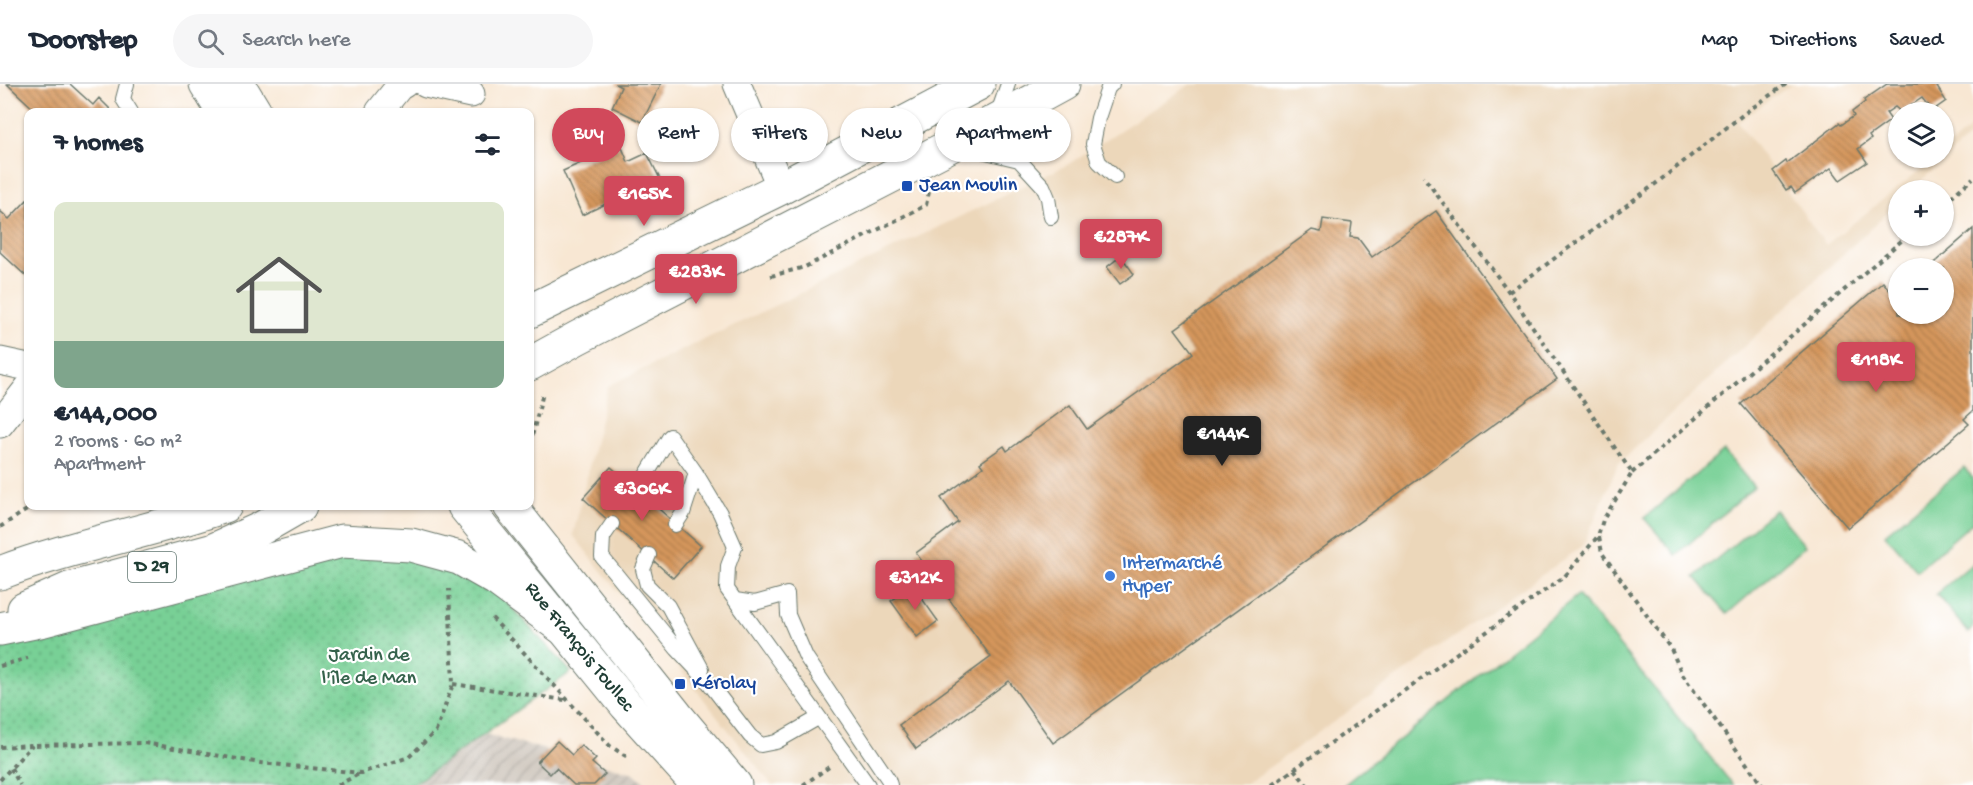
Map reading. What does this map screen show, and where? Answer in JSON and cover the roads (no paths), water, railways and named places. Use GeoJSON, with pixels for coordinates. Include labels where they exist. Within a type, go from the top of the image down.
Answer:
{"type":"FeatureCollection","features":[{"type":"Feature","properties":{"kind":"main road"},"geometry":{"type":"LineString","coordinates":[[206,84],[221,108]]}},
{"type":"Feature","properties":{"kind":"main road"},"geometry":{"type":"LineString","coordinates":[[238,84],[253,108]]}},
{"type":"Feature","properties":{"kind":"main road"},"geometry":{"type":"LineString","coordinates":[[534,309],[781,188],[978,84]]}},
{"type":"Feature","properties":{"kind":"main road"},"geometry":{"type":"LineString","coordinates":[[1018,108],[1063,84]]}},
{"type":"Feature","properties":{"kind":"main road"},"geometry":{"type":"LineString","coordinates":[[537,374],[577,338],[935,153]]}},
{"type":"Feature","properties":{"kind":"main road","name":"D 29"},"geometry":{"type":"LineString","coordinates":[[0,573],[43,557],[182,521],[214,510]]}},
{"type":"Feature","properties":{"kind":"main road","name":"D 29"},"geometry":{"type":"LineString","coordinates":[[0,619],[69,589],[211,550],[260,529],[293,510]]}},
{"type":"Feature","properties":{"kind":"main road","name":"Rue François Toullec"},"geometry":{"type":"LineString","coordinates":[[467,510],[561,627],[699,785]]}},
{"type":"Feature","properties":{"kind":"main road","name":"Rue François Toullec"},"geometry":{"type":"LineString","coordinates":[[513,510],[677,716],[735,785]]}},
{"type":"Feature","properties":{"kind":"main road"},"geometry":{"type":"LineString","coordinates":[[0,629],[44,620],[342,541],[411,545],[459,558],[496,579],[561,627]]}},
{"type":"Feature","properties":{"kind":"street"},"geometry":{"type":"LineString","coordinates":[[382,108],[404,84]]}},
{"type":"Feature","properties":{"kind":"street"},"geometry":{"type":"LineString","coordinates":[[426,84],[471,94]]}},
{"type":"Feature","properties":{"kind":"street"},"geometry":{"type":"LineString","coordinates":[[738,84],[781,188]]}},
{"type":"Feature","properties":{"kind":"street"},"geometry":{"type":"LineString","coordinates":[[0,361],[24,366]]}},
{"type":"Feature","properties":{"kind":"street"},"geometry":{"type":"LineString","coordinates":[[0,424],[24,393]]}},
{"type":"Feature","properties":{"kind":"lane"},"geometry":{"type":"LineString","coordinates":[[127,84],[123,99],[129,108]]}},
{"type":"Feature","properties":{"kind":"lane"},"geometry":{"type":"LineString","coordinates":[[1001,108],[1008,84]]}},
{"type":"Feature","properties":{"kind":"lane"},"geometry":{"type":"LineString","coordinates":[[1112,84],[1108,88],[1098,118],[1093,144],[1099,162],[1115,177]]}},
{"type":"Feature","properties":{"kind":"lane"},"geometry":{"type":"LineString","coordinates":[[1021,162],[1043,186],[1048,198],[1051,217]]}},
{"type":"Feature","properties":{"kind":"lane"},"geometry":{"type":"LineString","coordinates":[[637,490],[670,436],[696,472],[720,513],[735,546],[728,566],[727,589],[868,785]]}},
{"type":"Feature","properties":{"kind":"lane"},"geometry":{"type":"LineString","coordinates":[[675,525],[683,513],[696,472]]}},
{"type":"Feature","properties":{"kind":"lane"},"geometry":{"type":"LineString","coordinates":[[612,524],[603,537],[602,557],[677,650],[709,683],[750,736],[761,745],[776,742],[818,718]]}},
{"type":"Feature","properties":{"kind":"lane"},"geometry":{"type":"LineString","coordinates":[[649,555],[643,569],[647,585],[668,606],[709,683]]}},
{"type":"Feature","properties":{"kind":"lane"},"geometry":{"type":"LineString","coordinates":[[735,600],[755,603],[787,594],[788,615],[806,657],[890,785]]}},
{"type":"Feature","properties":{"kind":"place","name":"Jean Moulin"},"geometry":{"type":"Point","coordinates":[907,186]}},
{"type":"Feature","properties":{"kind":"place","name":"Intermarché Hyper"},"geometry":{"type":"Point","coordinates":[1110,576]}},
{"type":"Feature","properties":{"kind":"place","name":"Kérolay"},"geometry":{"type":"Point","coordinates":[680,684]}},
{"type":"Feature","properties":{"kind":"park label","name":"Jardin de l'île de Man"},"geometry":{"type":"Point","coordinates":[369,668]}}]}
